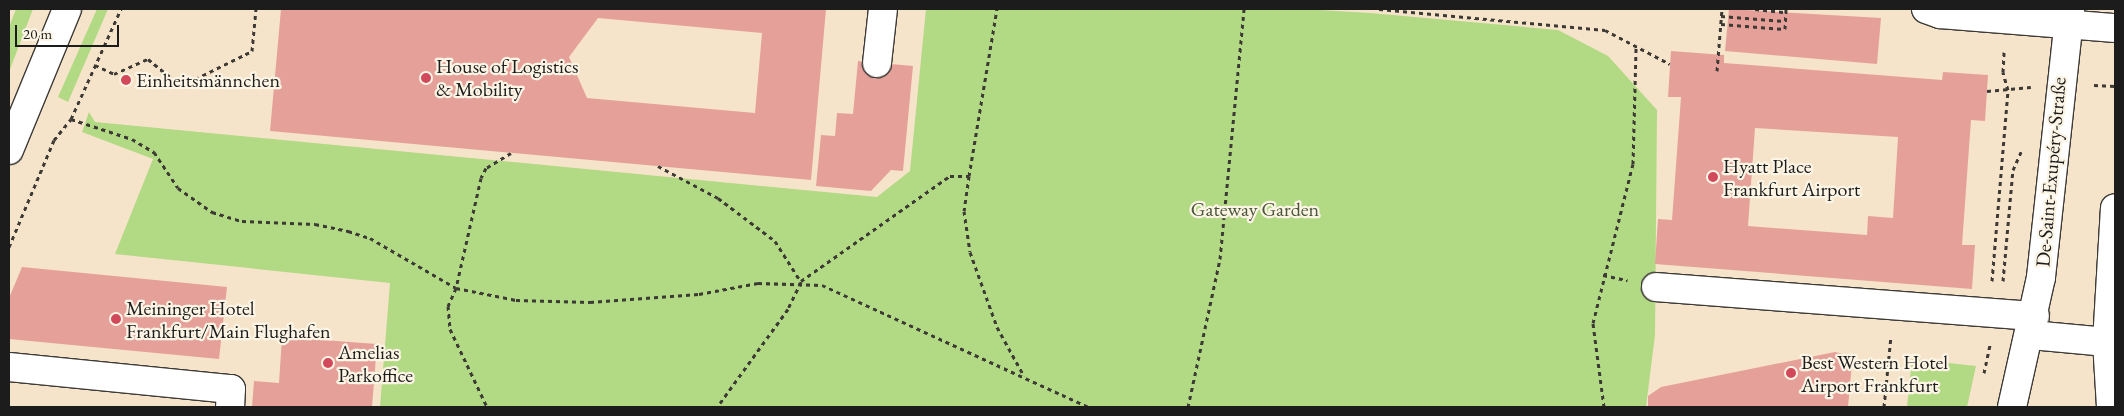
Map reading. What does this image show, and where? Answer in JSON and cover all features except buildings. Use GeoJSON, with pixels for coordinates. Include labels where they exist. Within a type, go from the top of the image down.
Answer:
{"type":"FeatureCollection","features":[{"type":"Feature","properties":{"kind":"street"},"geometry":{"type":"LineString","coordinates":[[9,150],[67,9]]}},
{"type":"Feature","properties":{"kind":"street"},"geometry":{"type":"LineString","coordinates":[[878,63],[883,9]]}},
{"type":"Feature","properties":{"kind":"street"},"geometry":{"type":"LineString","coordinates":[[1926,9],[1940,14],[2069,16],[2115,28]]}},
{"type":"Feature","properties":{"kind":"street","name":"De-Saint-Exupéry-Straße"},"geometry":{"type":"LineString","coordinates":[[2012,407],[2015,383],[2033,325],[2059,83],[2069,16]]}},
{"type":"Feature","properties":{"kind":"street"},"geometry":{"type":"LineString","coordinates":[[2111,407],[2107,342],[2115,208]]}},
{"type":"Feature","properties":{"kind":"street"},"geometry":{"type":"LineString","coordinates":[[1656,287],[1999,313],[2033,325],[2107,342]]}},
{"type":"Feature","properties":{"kind":"street"},"geometry":{"type":"LineString","coordinates":[[9,367],[231,389],[230,407]]}},
{"type":"Feature","properties":{"kind":"path"},"geometry":{"type":"LineString","coordinates":[[9,247],[54,140],[72,119],[121,9]]}},
{"type":"Feature","properties":{"kind":"path"},"geometry":{"type":"LineString","coordinates":[[95,64],[114,74],[148,59],[181,86],[252,51],[256,9]]}},
{"type":"Feature","properties":{"kind":"path"},"geometry":{"type":"LineString","coordinates":[[996,9],[964,211],[970,252],[997,327],[1024,376]]}},
{"type":"Feature","properties":{"kind":"path"},"geometry":{"type":"LineString","coordinates":[[1188,407],[1220,259],[1244,9]]}},
{"type":"Feature","properties":{"kind":"path"},"geometry":{"type":"LineString","coordinates":[[1379,9],[1593,28],[1617,34],[1636,48],[1670,64]]}},
{"type":"Feature","properties":{"kind":"path"},"geometry":{"type":"LineString","coordinates":[[1717,71],[1722,9]]}},
{"type":"Feature","properties":{"kind":"path"},"geometry":{"type":"LineString","coordinates":[[1720,24],[1785,29],[1786,10],[1755,9]]}},
{"type":"Feature","properties":{"kind":"path"},"geometry":{"type":"LineString","coordinates":[[1721,16],[1785,21]]}},
{"type":"Feature","properties":{"kind":"path"},"geometry":{"type":"LineString","coordinates":[[1604,407],[1593,323],[1633,164],[1636,48]]}},
{"type":"Feature","properties":{"kind":"path"},"geometry":{"type":"LineString","coordinates":[[2029,95],[2030,81]]}},
{"type":"Feature","properties":{"kind":"path"},"geometry":{"type":"LineString","coordinates":[[1987,91],[2059,83]]}},
{"type":"Feature","properties":{"kind":"path"},"geometry":{"type":"LineString","coordinates":[[1999,313],[2008,90]]}},
{"type":"Feature","properties":{"kind":"path"},"geometry":{"type":"LineString","coordinates":[[72,119],[132,138],[154,152],[178,188],[212,212],[242,221],[315,224],[348,230],[370,238],[456,288],[516,300],[590,302],[801,282],[838,290],[1088,407]]}},
{"type":"Feature","properties":{"kind":"path"},"geometry":{"type":"LineString","coordinates":[[1983,379],[1999,313],[2002,264],[2013,170],[2022,146]]}},
{"type":"Feature","properties":{"kind":"path"},"geometry":{"type":"LineString","coordinates":[[487,407],[450,329],[448,306],[456,288],[481,178],[486,168],[511,153]]}},
{"type":"Feature","properties":{"kind":"path"},"geometry":{"type":"LineString","coordinates":[[658,166],[718,198],[775,241],[801,282]]}},
{"type":"Feature","properties":{"kind":"path"},"geometry":{"type":"LineString","coordinates":[[716,407],[788,309],[801,282],[950,176],[969,176]]}},
{"type":"Feature","properties":{"kind":"path"},"geometry":{"type":"LineString","coordinates":[[1884,407],[1890,344]]}},
{"type":"Feature","properties":{"kind":"green space"},"geometry":{"type":"Polygon","coordinates":[[[16,9],[33,9],[9,72],[9,27],[16,9]]]}},
{"type":"Feature","properties":{"kind":"green space"},"geometry":{"type":"Polygon","coordinates":[[[97,9],[108,9],[68,102],[58,97],[97,9]]]}},
{"type":"Feature","properties":{"kind":"green space","name":"Gateway Garden"},"geometry":{"type":"Polygon","coordinates":[[[926,9],[1302,9],[1370,13],[1558,30],[1608,56],[1657,110],[1655,335],[1646,407],[380,407],[390,283],[115,254],[153,159],[82,132],[89,112],[95,122],[877,197],[910,171],[926,9]]]}},
{"type":"Feature","properties":{"kind":"green space"},"geometry":{"type":"Polygon","coordinates":[[[1912,359],[1976,366],[1967,407],[1907,407],[1912,359]]]}},
{"type":"Feature","properties":{"kind":"place","name":"House of Logistics & Mobility"},"geometry":{"type":"Point","coordinates":[426,78]}},
{"type":"Feature","properties":{"kind":"place","name":"Einheitsmännchen"},"geometry":{"type":"Point","coordinates":[126,80]}},
{"type":"Feature","properties":{"kind":"place","name":"Hyatt Place Frankfurt Airport"},"geometry":{"type":"Point","coordinates":[1713,177]}},
{"type":"Feature","properties":{"kind":"place","name":"Meininger Hotel Frankfurt/Main Flughafen"},"geometry":{"type":"Point","coordinates":[116,319]}},
{"type":"Feature","properties":{"kind":"place","name":"Amelias Parkoffice"},"geometry":{"type":"Point","coordinates":[328,363]}},
{"type":"Feature","properties":{"kind":"place","name":"Best Western Hotel Airport Frankfurt"},"geometry":{"type":"Point","coordinates":[1791,373]}}]}
